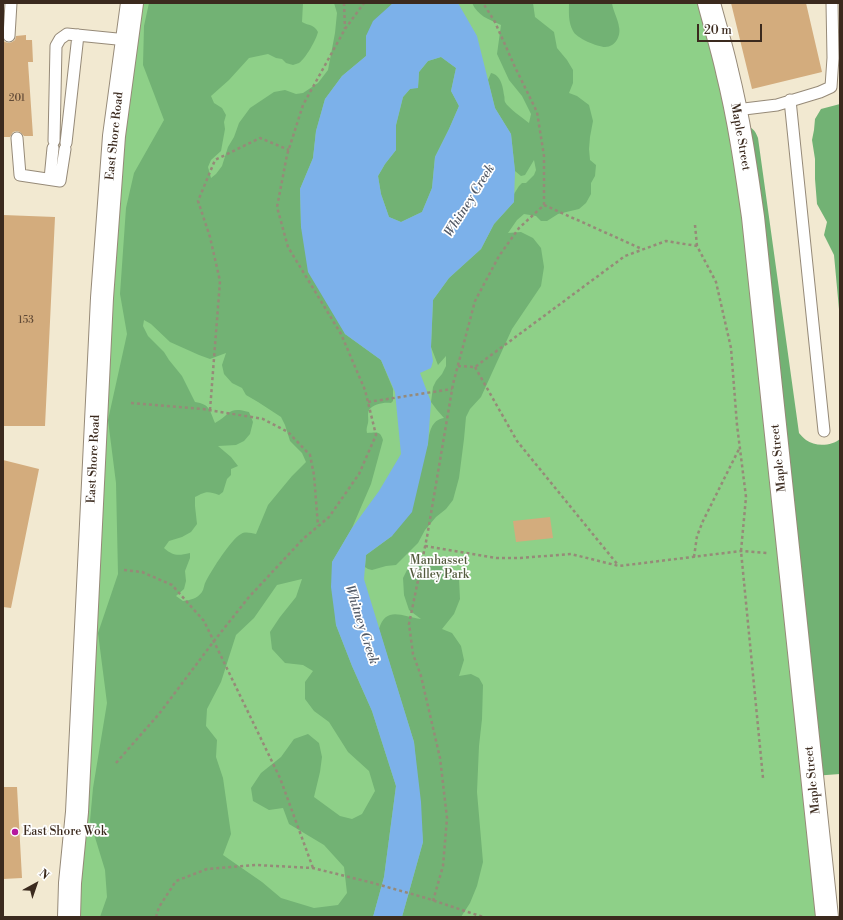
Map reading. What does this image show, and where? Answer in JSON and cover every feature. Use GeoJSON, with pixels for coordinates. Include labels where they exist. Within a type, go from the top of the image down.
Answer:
{"type":"FeatureCollection","features":[{"type":"Feature","properties":{"kind":"street","name":"East Shore Road"},"geometry":{"type":"LineString","coordinates":[[69,917],[70,883],[77,812],[102,290],[114,136],[132,3]]}},
{"type":"Feature","properties":{"kind":"street","name":"Maple Street"},"geometry":{"type":"LineString","coordinates":[[709,3],[736,110],[753,217],[827,917]]}},
{"type":"Feature","properties":{"kind":"lane"},"geometry":{"type":"LineString","coordinates":[[9,36],[11,3]]}},
{"type":"Feature","properties":{"kind":"lane"},"geometry":{"type":"LineString","coordinates":[[736,110],[777,105],[820,92],[831,87],[833,58],[832,3]]}},
{"type":"Feature","properties":{"kind":"lane"},"geometry":{"type":"LineString","coordinates":[[50,179],[54,144],[56,46],[60,39],[67,34],[127,40]]}},
{"type":"Feature","properties":{"kind":"lane"},"geometry":{"type":"LineString","coordinates":[[17,138],[20,175],[60,181],[66,146],[78,35]]}},
{"type":"Feature","properties":{"kind":"lane"},"geometry":{"type":"LineString","coordinates":[[790,100],[824,431]]}},
{"type":"Feature","properties":{"kind":"path"},"geometry":{"type":"LineString","coordinates":[[344,3],[345,29]]}},
{"type":"Feature","properties":{"kind":"path"},"geometry":{"type":"LineString","coordinates":[[116,763],[159,714],[249,596],[303,539],[329,517],[358,474],[376,435],[365,390],[341,334],[288,246],[277,207],[289,150],[303,105],[345,29],[364,3]]}},
{"type":"Feature","properties":{"kind":"path"},"geometry":{"type":"LineString","coordinates":[[433,901],[443,866],[448,818],[440,758],[420,676],[413,654],[410,624],[452,389],[475,301],[499,256],[519,228],[544,205],[544,156],[537,112],[495,22],[483,3]]}},
{"type":"Feature","properties":{"kind":"path"},"geometry":{"type":"LineString","coordinates":[[210,410],[220,281],[210,237],[198,201],[215,160],[260,138],[289,150]]}},
{"type":"Feature","properties":{"kind":"path"},"geometry":{"type":"LineString","coordinates":[[544,205],[642,250]]}},
{"type":"Feature","properties":{"kind":"path"},"geometry":{"type":"LineString","coordinates":[[695,224],[697,246],[716,282],[731,348],[746,497],[741,551],[763,778]]}},
{"type":"Feature","properties":{"kind":"path"},"geometry":{"type":"LineString","coordinates":[[458,366],[474,367],[625,256],[666,241],[697,246]]}},
{"type":"Feature","properties":{"kind":"path"},"geometry":{"type":"LineString","coordinates":[[474,367],[517,441],[619,566]]}},
{"type":"Feature","properties":{"kind":"path"},"geometry":{"type":"LineString","coordinates":[[368,402],[452,389]]}},
{"type":"Feature","properties":{"kind":"path"},"geometry":{"type":"LineString","coordinates":[[131,403],[210,410],[263,419],[288,432],[310,455],[314,475],[318,526]]}},
{"type":"Feature","properties":{"kind":"path"},"geometry":{"type":"LineString","coordinates":[[694,557],[697,536],[702,521],[740,447]]}},
{"type":"Feature","properties":{"kind":"path"},"geometry":{"type":"LineString","coordinates":[[425,546],[496,558],[520,558],[571,554],[619,566],[741,551],[789,554]]}},
{"type":"Feature","properties":{"kind":"path"},"geometry":{"type":"LineString","coordinates":[[124,570],[142,572],[172,585],[204,621],[280,778],[312,868]]}},
{"type":"Feature","properties":{"kind":"path"},"geometry":{"type":"LineString","coordinates":[[156,917],[159,907],[176,881],[207,869],[256,865],[312,868],[381,885],[483,917]]}},
{"type":"Feature","properties":{"kind":"green space","name":"Manhasset Valley Park"},"geometry":{"type":"Polygon","coordinates":[[[132,3],[709,3],[727,71],[827,917],[69,917],[132,3]]]}},
{"type":"Feature","properties":{"kind":"green space"},"geometry":{"type":"Polygon","coordinates":[[[149,3],[303,3],[302,22],[313,26],[318,32],[310,49],[299,63],[293,65],[286,63],[282,59],[268,54],[249,58],[229,80],[211,96],[214,103],[222,108],[226,115],[221,151],[211,160],[208,167],[211,178],[222,166],[228,147],[234,137],[239,123],[250,108],[274,92],[285,90],[296,94],[303,93],[318,83],[328,70],[337,13],[334,3],[393,3],[366,36],[366,56],[342,76],[325,99],[316,131],[313,158],[300,189],[301,227],[345,334],[381,360],[393,389],[393,401],[391,403],[376,405],[368,412],[367,433],[379,433],[383,440],[371,484],[352,528],[332,562],[336,625],[372,711],[396,786],[384,877],[373,917],[100,917],[107,897],[105,870],[90,821],[93,788],[107,703],[98,633],[118,574],[116,483],[108,420],[127,334],[120,294],[126,208],[134,173],[164,120],[143,65],[144,26],[149,3]],[[144,320],[143,326],[148,336],[164,352],[182,376],[195,402],[207,406],[215,423],[233,410],[249,412],[253,422],[250,434],[244,441],[236,445],[218,446],[231,457],[238,466],[231,469],[231,475],[227,479],[223,492],[219,495],[209,492],[195,497],[197,524],[191,532],[182,537],[169,541],[164,548],[170,553],[176,555],[190,553],[190,558],[185,571],[186,581],[184,589],[176,596],[183,601],[193,599],[203,591],[205,582],[227,548],[237,537],[248,532],[256,534],[268,505],[292,476],[306,462],[302,453],[290,441],[281,417],[246,395],[242,388],[232,383],[224,374],[222,365],[226,353],[210,359],[199,355],[170,342],[151,324],[144,320]],[[302,579],[277,585],[254,618],[236,635],[221,682],[207,709],[206,726],[217,740],[216,757],[223,778],[231,834],[223,855],[262,882],[281,898],[314,908],[338,905],[347,893],[344,867],[324,845],[289,824],[283,808],[269,810],[253,801],[251,788],[261,773],[281,757],[294,739],[308,734],[319,743],[322,757],[314,797],[340,816],[352,819],[362,814],[375,791],[369,771],[348,752],[329,722],[314,711],[305,699],[305,682],[313,671],[303,665],[285,663],[272,649],[270,632],[296,597],[302,579]]]}},
{"type":"Feature","properties":{"kind":"green space"},"geometry":{"type":"Polygon","coordinates":[[[472,3],[533,3],[535,17],[554,32],[557,48],[573,70],[573,83],[569,93],[577,96],[589,105],[593,121],[589,149],[590,160],[596,165],[595,176],[591,183],[591,194],[586,203],[579,209],[558,214],[547,221],[541,221],[536,216],[524,214],[517,220],[508,233],[521,232],[533,238],[541,248],[544,267],[541,286],[512,329],[481,397],[470,409],[466,417],[459,478],[453,500],[425,530],[418,543],[396,565],[372,570],[365,567],[366,555],[392,536],[428,444],[433,424],[444,418],[431,402],[433,387],[446,366],[446,356],[438,365],[431,347],[433,300],[449,278],[481,249],[494,224],[514,202],[514,194],[519,186],[522,183],[526,183],[534,175],[536,170],[534,160],[525,175],[521,176],[515,171],[511,134],[495,108],[488,80],[491,73],[497,76],[501,82],[505,101],[509,107],[529,123],[531,114],[522,96],[509,80],[497,54],[501,25],[480,14],[472,3]]]}},
{"type":"Feature","properties":{"kind":"green space"},"geometry":{"type":"Polygon","coordinates":[[[569,3],[612,3],[619,30],[615,43],[602,47],[588,42],[575,34],[571,28],[569,3]]]}},
{"type":"Feature","properties":{"kind":"green space"},"geometry":{"type":"Polygon","coordinates":[[[441,57],[456,68],[451,91],[459,106],[435,157],[432,188],[422,212],[401,222],[389,217],[381,194],[378,176],[396,150],[396,125],[403,97],[410,89],[418,87],[419,72],[428,61],[441,57]]]}},
{"type":"Feature","properties":{"kind":"green space"},"geometry":{"type":"Polygon","coordinates":[[[840,104],[840,320],[834,255],[824,235],[827,222],[817,204],[815,159],[812,140],[815,119],[821,109],[840,104]]]}},
{"type":"Feature","properties":{"kind":"green space"},"geometry":{"type":"Polygon","coordinates":[[[743,124],[753,129],[758,138],[799,433],[810,442],[819,445],[833,443],[840,439],[840,774],[813,776],[743,124]]]}},
{"type":"Feature","properties":{"kind":"green space"},"geometry":{"type":"Polygon","coordinates":[[[417,562],[445,564],[459,579],[460,599],[454,614],[442,629],[452,633],[461,646],[464,660],[459,676],[471,674],[479,678],[483,685],[477,792],[483,862],[477,886],[470,903],[461,917],[402,917],[423,842],[414,742],[379,629],[386,617],[391,615],[396,614],[421,619],[409,610],[404,595],[403,578],[409,566],[417,562]]]}},
{"type":"Feature","properties":{"kind":"water","name":"Whitney Creek"},"geometry":{"type":"Polygon","coordinates":[[[393,3],[458,3],[477,36],[495,108],[511,134],[515,171],[514,202],[494,224],[481,249],[449,278],[433,300],[431,347],[433,361],[431,368],[420,373],[431,402],[428,444],[412,512],[392,536],[366,555],[364,579],[414,742],[421,802],[423,842],[402,917],[373,917],[384,877],[396,786],[372,711],[336,625],[331,587],[332,562],[352,528],[379,491],[401,454],[395,392],[381,360],[345,334],[308,272],[301,227],[300,189],[313,158],[316,131],[325,99],[342,76],[366,56],[366,36],[373,21],[393,3]],[[441,57],[428,61],[419,72],[418,88],[410,89],[403,97],[396,125],[396,150],[378,176],[381,194],[389,217],[401,222],[422,212],[432,188],[435,157],[459,106],[451,91],[456,68],[441,57]]]}},
{"type":"Feature","properties":{"kind":"building"},"geometry":{"type":"Polygon","coordinates":[[[731,3],[806,3],[822,72],[752,89],[731,3]]]}},
{"type":"Feature","properties":{"kind":"building"},"geometry":{"type":"Polygon","coordinates":[[[26,35],[26,40],[32,40],[33,62],[28,62],[33,136],[24,136],[17,131],[13,132],[10,137],[3,137],[3,40],[9,43],[15,40],[16,36],[26,35]]]}},
{"type":"Feature","properties":{"kind":"building"},"geometry":{"type":"Polygon","coordinates":[[[3,215],[55,217],[45,426],[3,426],[3,215]]]}},
{"type":"Feature","properties":{"kind":"building"},"geometry":{"type":"Polygon","coordinates":[[[3,460],[39,469],[11,608],[3,607],[3,460]]]}},
{"type":"Feature","properties":{"kind":"building"},"geometry":{"type":"Polygon","coordinates":[[[550,517],[553,538],[516,542],[513,521],[550,517]]]}},
{"type":"Feature","properties":{"kind":"building"},"geometry":{"type":"Polygon","coordinates":[[[3,787],[17,787],[22,878],[3,879],[3,787]]]}},
{"type":"Feature","properties":{"kind":"place","name":"East Shore Wok"},"geometry":{"type":"Point","coordinates":[15,832]}}]}
